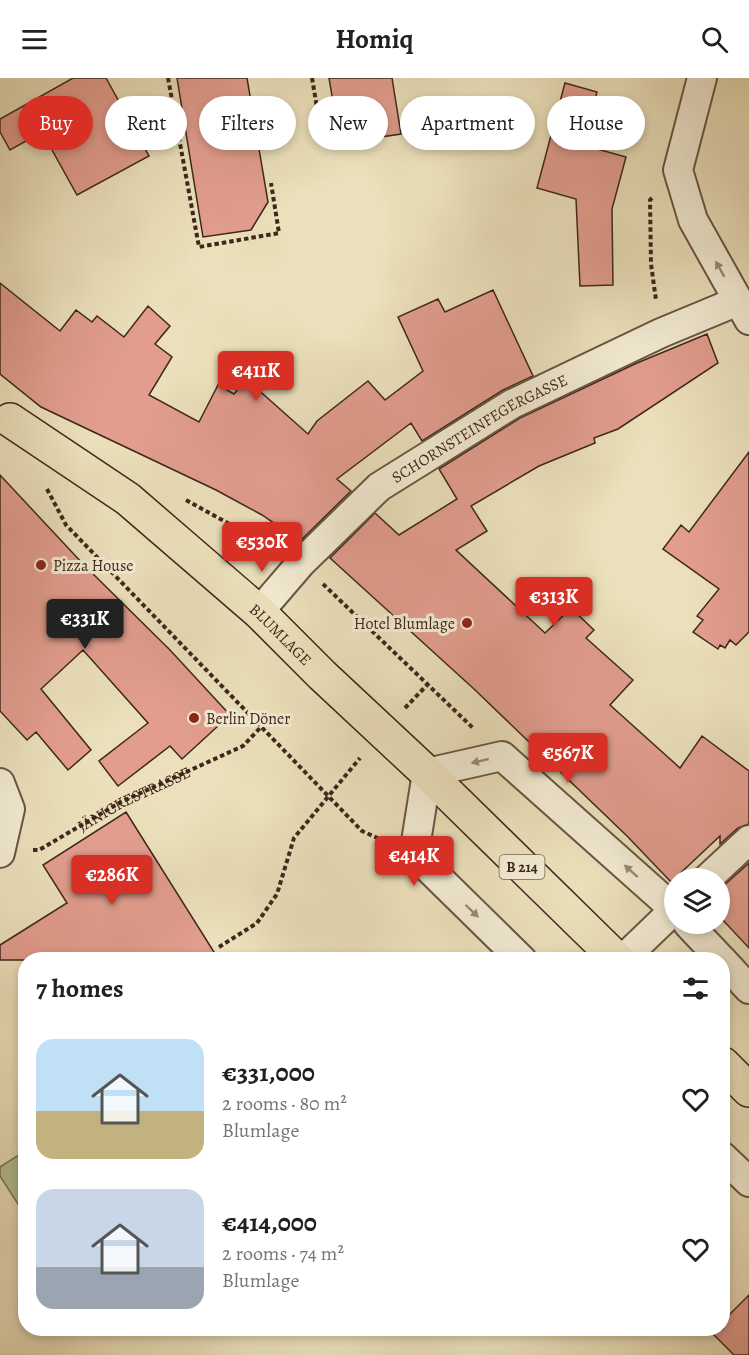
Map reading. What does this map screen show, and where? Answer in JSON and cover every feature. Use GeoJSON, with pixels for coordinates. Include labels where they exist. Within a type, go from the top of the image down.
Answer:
{"type":"FeatureCollection","features":[{"type":"Feature","properties":{"kind":"main road","name":"BLUMLAGE"},"geometry":{"type":"LineString","coordinates":[[10,420],[128,499],[259,612],[612,952]]}},
{"type":"Feature","properties":{"kind":"main road"},"geometry":{"type":"LineString","coordinates":[[730,1071],[749,1090]]}},
{"type":"Feature","properties":{"kind":"street"},"geometry":{"type":"LineString","coordinates":[[702,78],[678,170],[693,220],[743,311]]}},
{"type":"Feature","properties":{"kind":"street","name":"SCHORNSTEINFEGERGASSE"},"geometry":{"type":"LineString","coordinates":[[259,612],[301,563],[379,487],[512,404],[661,333],[743,311]]}},
{"type":"Feature","properties":{"kind":"street"},"geometry":{"type":"LineString","coordinates":[[514,952],[414,854],[427,773],[502,756],[664,899]]}},
{"type":"Feature","properties":{"kind":"street"},"geometry":{"type":"LineString","coordinates":[[0,783],[10,809],[1,852]]}},
{"type":"Feature","properties":{"kind":"street"},"geometry":{"type":"LineString","coordinates":[[719,868],[749,840]]}},
{"type":"Feature","properties":{"kind":"street"},"geometry":{"type":"LineString","coordinates":[[629,952],[664,919]]}},
{"type":"Feature","properties":{"kind":"street"},"geometry":{"type":"LineString","coordinates":[[697,934],[714,952]]}},
{"type":"Feature","properties":{"kind":"street"},"geometry":{"type":"LineString","coordinates":[[730,969],[749,989]]}},
{"type":"Feature","properties":{"kind":"street"},"geometry":{"type":"LineString","coordinates":[[730,1164],[749,1182]]}},
{"type":"Feature","properties":{"kind":"path"},"geometry":{"type":"LineString","coordinates":[[168,78],[199,247],[279,233],[271,183]]}},
{"type":"Feature","properties":{"kind":"path"},"geometry":{"type":"LineString","coordinates":[[312,78],[315,96]]}},
{"type":"Feature","properties":{"kind":"path"},"geometry":{"type":"LineString","coordinates":[[661,333],[651,264],[650,200],[678,170]]}},
{"type":"Feature","properties":{"kind":"path"},"geometry":{"type":"LineString","coordinates":[[44,483],[66,525],[362,831],[414,854]]}},
{"type":"Feature","properties":{"kind":"path","name":"JÄNICKESTRASSE"},"geometry":{"type":"LineString","coordinates":[[1,852],[39,850],[121,802],[243,746],[261,727]]}},
{"type":"Feature","properties":{"kind":"path"},"geometry":{"type":"LineString","coordinates":[[219,947],[257,923],[277,894],[294,838],[328,796]]}},
{"type":"Feature","properties":{"kind":"green space"},"geometry":{"type":"Polygon","coordinates":[[[18,1155],[18,1204],[0,1176],[0,1167],[18,1155]]]}},
{"type":"Feature","properties":{"kind":"building"},"geometry":{"type":"Polygon","coordinates":[[[73,78],[106,78],[116,96],[105,96],[105,150],[146,150],[149,156],[77,195],[52,150],[93,150],[93,96],[41,96],[73,78]]]}},
{"type":"Feature","properties":{"kind":"building"},"geometry":{"type":"Polygon","coordinates":[[[177,78],[247,78],[250,96],[199,96],[199,150],[259,150],[268,202],[251,230],[203,237],[187,139],[187,96],[180,96],[177,78]]]}},
{"type":"Feature","properties":{"kind":"building"},"geometry":{"type":"Polygon","coordinates":[[[329,78],[392,78],[400,134],[388,136],[388,96],[332,96],[329,78]]]}},
{"type":"Feature","properties":{"kind":"building"},"geometry":{"type":"Polygon","coordinates":[[[565,83],[597,92],[596,96],[562,96],[565,83]]]}},
{"type":"Feature","properties":{"kind":"building"},"geometry":{"type":"Polygon","coordinates":[[[18,109],[18,146],[10,150],[0,132],[0,119],[18,109]]]}},
{"type":"Feature","properties":{"kind":"building"},"geometry":{"type":"Polygon","coordinates":[[[547,150],[601,150],[626,157],[612,209],[613,285],[580,286],[576,199],[537,188],[547,150]]]}},
{"type":"Feature","properties":{"kind":"building"},"geometry":{"type":"Polygon","coordinates":[[[0,283],[60,331],[76,310],[92,322],[97,316],[124,337],[148,306],[170,326],[155,344],[172,357],[149,395],[199,422],[218,385],[234,394],[246,379],[308,434],[317,421],[368,381],[385,400],[423,371],[398,317],[438,299],[445,312],[493,290],[533,376],[503,390],[422,441],[411,423],[337,479],[351,491],[300,541],[262,515],[216,490],[41,407],[0,374],[0,283]]]}},
{"type":"Feature","properties":{"kind":"building"},"geometry":{"type":"Polygon","coordinates":[[[707,334],[718,363],[618,429],[594,438],[595,443],[539,466],[471,506],[487,531],[456,550],[545,633],[571,608],[594,630],[586,638],[633,680],[610,705],[680,768],[702,736],[749,771],[749,824],[738,828],[720,844],[720,836],[686,868],[664,868],[664,875],[627,836],[474,689],[330,558],[375,513],[399,535],[457,499],[439,469],[520,418],[637,363],[707,334]]]}},
{"type":"Feature","properties":{"kind":"building"},"geometry":{"type":"Polygon","coordinates":[[[749,452],[749,632],[736,645],[730,640],[725,648],[720,645],[718,649],[693,632],[703,620],[697,616],[719,589],[663,549],[681,525],[689,532],[749,452]]]}},
{"type":"Feature","properties":{"kind":"building"},"geometry":{"type":"Polygon","coordinates":[[[0,475],[230,715],[182,759],[170,746],[118,786],[99,761],[148,723],[83,650],[41,689],[91,750],[68,770],[36,732],[27,740],[0,711],[0,475]]]}},
{"type":"Feature","properties":{"kind":"building"},"geometry":{"type":"Polygon","coordinates":[[[126,812],[214,952],[18,952],[18,960],[0,960],[0,945],[67,903],[43,865],[126,812]]]}},
{"type":"Feature","properties":{"kind":"building"},"geometry":{"type":"Polygon","coordinates":[[[749,863],[749,948],[730,928],[730,880],[749,863]]]}},
{"type":"Feature","properties":{"kind":"building"},"geometry":{"type":"Polygon","coordinates":[[[749,1295],[749,1355],[734,1355],[715,1336],[730,1336],[730,1314],[749,1295]]]}},
{"type":"Feature","properties":{"kind":"place","name":"Pizza House"},"geometry":{"type":"Point","coordinates":[41,565]}},
{"type":"Feature","properties":{"kind":"place","name":"Hotel Blumlage"},"geometry":{"type":"Point","coordinates":[467,623]}},
{"type":"Feature","properties":{"kind":"place","name":"Berlin Döner"},"geometry":{"type":"Point","coordinates":[194,718]}}]}
